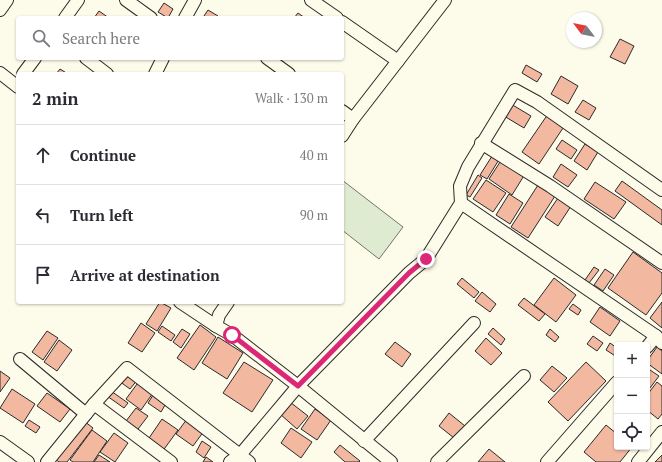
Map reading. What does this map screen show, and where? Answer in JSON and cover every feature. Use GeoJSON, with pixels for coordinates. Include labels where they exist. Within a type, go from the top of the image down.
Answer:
{"type":"FeatureCollection","features":[{"type":"Feature","properties":{"kind":"street"},"geometry":{"type":"LineString","coordinates":[[0,10],[7,0]]}},
{"type":"Feature","properties":{"kind":"street"},"geometry":{"type":"LineString","coordinates":[[66,16],[78,0]]}},
{"type":"Feature","properties":{"kind":"street"},"geometry":{"type":"LineString","coordinates":[[126,0],[148,16]]}},
{"type":"Feature","properties":{"kind":"street"},"geometry":{"type":"LineString","coordinates":[[186,16],[195,0]]}},
{"type":"Feature","properties":{"kind":"street"},"geometry":{"type":"LineString","coordinates":[[311,0],[334,16]]}},
{"type":"Feature","properties":{"kind":"street"},"geometry":{"type":"LineString","coordinates":[[344,133],[443,1]]}},
{"type":"Feature","properties":{"kind":"street"},"geometry":{"type":"LineString","coordinates":[[344,23],[398,61]]}},
{"type":"Feature","properties":{"kind":"street"},"geometry":{"type":"LineString","coordinates":[[24,72],[34,60]]}},
{"type":"Feature","properties":{"kind":"street"},"geometry":{"type":"LineString","coordinates":[[89,60],[104,72]]}},
{"type":"Feature","properties":{"kind":"street"},"geometry":{"type":"LineString","coordinates":[[156,72],[162,60]]}},
{"type":"Feature","properties":{"kind":"street"},"geometry":{"type":"LineString","coordinates":[[270,60],[286,72]]}},
{"type":"Feature","properties":{"kind":"street"},"geometry":{"type":"LineString","coordinates":[[0,73],[16,83]]}},
{"type":"Feature","properties":{"kind":"street"},"geometry":{"type":"LineString","coordinates":[[47,462],[94,404],[126,368],[240,460],[298,386],[409,273],[426,259],[461,203],[460,186],[468,167],[515,90],[537,102],[662,190]]}},
{"type":"Feature","properties":{"kind":"street"},"geometry":{"type":"LineString","coordinates":[[344,113],[353,119]]}},
{"type":"Feature","properties":{"kind":"street"},"geometry":{"type":"LineString","coordinates":[[482,143],[550,186],[662,263]]}},
{"type":"Feature","properties":{"kind":"street"},"geometry":{"type":"LineString","coordinates":[[461,203],[659,340],[650,345]]}},
{"type":"Feature","properties":{"kind":"street"},"geometry":{"type":"LineString","coordinates":[[183,304],[232,335],[298,386],[391,462]]}},
{"type":"Feature","properties":{"kind":"street"},"geometry":{"type":"LineString","coordinates":[[216,326],[219,315],[227,304]]}},
{"type":"Feature","properties":{"kind":"street"},"geometry":{"type":"LineString","coordinates":[[364,441],[474,323]]}},
{"type":"Feature","properties":{"kind":"street"},"geometry":{"type":"LineString","coordinates":[[20,359],[86,414]]}},
{"type":"Feature","properties":{"kind":"street"},"geometry":{"type":"LineString","coordinates":[[437,462],[524,376]]}},
{"type":"Feature","properties":{"kind":"street"},"geometry":{"type":"LineString","coordinates":[[547,462],[614,385]]}},
{"type":"Feature","properties":{"kind":"street"},"geometry":{"type":"LineString","coordinates":[[94,404],[171,462]]}},
{"type":"Feature","properties":{"kind":"street"},"geometry":{"type":"LineString","coordinates":[[638,462],[662,432]]}},
{"type":"Feature","properties":{"kind":"street"},"geometry":{"type":"LineString","coordinates":[[0,442],[28,462]]}},
{"type":"Feature","properties":{"kind":"green space"},"geometry":{"type":"Polygon","coordinates":[[[344,182],[403,227],[379,259],[344,232],[344,182]]]}},
{"type":"Feature","properties":{"kind":"building"},"geometry":{"type":"Polygon","coordinates":[[[164,3],[173,9],[169,16],[165,16],[158,12],[164,3]]]}},
{"type":"Feature","properties":{"kind":"building"},"geometry":{"type":"Polygon","coordinates":[[[208,10],[218,16],[204,16],[208,10]]]}},
{"type":"Feature","properties":{"kind":"building"},"geometry":{"type":"Polygon","coordinates":[[[99,11],[106,16],[95,16],[99,11]]]}},
{"type":"Feature","properties":{"kind":"building"},"geometry":{"type":"Polygon","coordinates":[[[620,39],[634,46],[625,64],[610,57],[620,39]]]}},
{"type":"Feature","properties":{"kind":"building"},"geometry":{"type":"Polygon","coordinates":[[[526,65],[542,74],[537,82],[522,73],[526,65]]]}},
{"type":"Feature","properties":{"kind":"building"},"geometry":{"type":"Polygon","coordinates":[[[60,69],[65,72],[58,72],[60,69]]]}},
{"type":"Feature","properties":{"kind":"building"},"geometry":{"type":"Polygon","coordinates":[[[561,76],[578,86],[568,104],[551,94],[561,76]]]}},
{"type":"Feature","properties":{"kind":"building"},"geometry":{"type":"Polygon","coordinates":[[[583,100],[596,108],[589,120],[575,112],[583,100]]]}},
{"type":"Feature","properties":{"kind":"building"},"geometry":{"type":"Polygon","coordinates":[[[511,104],[531,116],[524,128],[504,116],[511,104]]]}},
{"type":"Feature","properties":{"kind":"building"},"geometry":{"type":"Polygon","coordinates":[[[548,114],[565,125],[539,164],[522,152],[548,114]]]}},
{"type":"Feature","properties":{"kind":"building"},"geometry":{"type":"Polygon","coordinates":[[[562,140],[577,150],[571,159],[556,149],[562,140]]]}},
{"type":"Feature","properties":{"kind":"building"},"geometry":{"type":"Polygon","coordinates":[[[585,144],[598,152],[587,170],[574,161],[585,144]]]}},
{"type":"Feature","properties":{"kind":"building"},"geometry":{"type":"Polygon","coordinates":[[[494,153],[500,158],[487,179],[480,175],[494,153]]]}},
{"type":"Feature","properties":{"kind":"building"},"geometry":{"type":"Polygon","coordinates":[[[502,159],[525,174],[512,195],[489,179],[502,159]]]}},
{"type":"Feature","properties":{"kind":"building"},"geometry":{"type":"Polygon","coordinates":[[[561,164],[577,175],[568,187],[553,177],[561,164]]]}},
{"type":"Feature","properties":{"kind":"building"},"geometry":{"type":"Polygon","coordinates":[[[478,175],[482,178],[470,197],[466,195],[478,175]]]}},
{"type":"Feature","properties":{"kind":"building"},"geometry":{"type":"Polygon","coordinates":[[[486,180],[506,193],[493,212],[473,199],[486,180]]]}},
{"type":"Feature","properties":{"kind":"building"},"geometry":{"type":"Polygon","coordinates":[[[622,181],[662,210],[662,225],[615,191],[622,181]]]}},
{"type":"Feature","properties":{"kind":"building"},"geometry":{"type":"Polygon","coordinates":[[[595,182],[626,202],[614,219],[584,199],[595,182]]]}},
{"type":"Feature","properties":{"kind":"building"},"geometry":{"type":"Polygon","coordinates":[[[538,185],[555,196],[528,238],[511,227],[538,185]]]}},
{"type":"Feature","properties":{"kind":"building"},"geometry":{"type":"Polygon","coordinates":[[[509,194],[523,203],[510,224],[496,215],[509,194]]]}},
{"type":"Feature","properties":{"kind":"building"},"geometry":{"type":"Polygon","coordinates":[[[558,198],[571,206],[558,226],[545,217],[558,198]]]}},
{"type":"Feature","properties":{"kind":"building"},"geometry":{"type":"Polygon","coordinates":[[[633,252],[662,273],[662,293],[646,315],[608,288],[633,252]]]}},
{"type":"Feature","properties":{"kind":"building"},"geometry":{"type":"Polygon","coordinates":[[[594,267],[599,270],[589,283],[585,280],[594,267]]]}},
{"type":"Feature","properties":{"kind":"building"},"geometry":{"type":"Polygon","coordinates":[[[605,269],[614,275],[603,291],[594,285],[605,269]]]}},
{"type":"Feature","properties":{"kind":"building"},"geometry":{"type":"Polygon","coordinates":[[[462,278],[479,292],[474,298],[457,284],[462,278]]]}},
{"type":"Feature","properties":{"kind":"building"},"geometry":{"type":"Polygon","coordinates":[[[554,278],[576,295],[556,322],[534,305],[554,278]]]}},
{"type":"Feature","properties":{"kind":"building"},"geometry":{"type":"Polygon","coordinates":[[[482,292],[496,304],[490,312],[475,301],[482,292]]]}},
{"type":"Feature","properties":{"kind":"building"},"geometry":{"type":"Polygon","coordinates":[[[524,298],[545,314],[539,321],[518,305],[524,298]]]}},
{"type":"Feature","properties":{"kind":"building"},"geometry":{"type":"Polygon","coordinates":[[[662,302],[662,328],[650,318],[662,302]]]}},
{"type":"Feature","properties":{"kind":"building"},"geometry":{"type":"Polygon","coordinates":[[[159,304],[164,304],[171,308],[157,331],[146,324],[159,304]]]}},
{"type":"Feature","properties":{"kind":"building"},"geometry":{"type":"Polygon","coordinates":[[[573,304],[581,310],[578,315],[569,309],[573,304]]]}},
{"type":"Feature","properties":{"kind":"building"},"geometry":{"type":"Polygon","coordinates":[[[600,307],[620,321],[610,336],[590,322],[600,307]]]}},
{"type":"Feature","properties":{"kind":"building"},"geometry":{"type":"Polygon","coordinates":[[[141,323],[155,333],[142,352],[128,343],[141,323]]]}},
{"type":"Feature","properties":{"kind":"building"},"geometry":{"type":"Polygon","coordinates":[[[200,325],[216,337],[194,370],[177,358],[200,325]]]}},
{"type":"Feature","properties":{"kind":"building"},"geometry":{"type":"Polygon","coordinates":[[[162,326],[175,335],[171,341],[158,332],[162,326]]]}},
{"type":"Feature","properties":{"kind":"building"},"geometry":{"type":"Polygon","coordinates":[[[493,328],[505,339],[501,345],[488,334],[493,328]]]}},
{"type":"Feature","properties":{"kind":"building"},"geometry":{"type":"Polygon","coordinates":[[[182,329],[190,334],[181,348],[173,342],[182,329]]]}},
{"type":"Feature","properties":{"kind":"building"},"geometry":{"type":"Polygon","coordinates":[[[550,329],[559,337],[555,342],[546,335],[550,329]]]}},
{"type":"Feature","properties":{"kind":"building"},"geometry":{"type":"Polygon","coordinates":[[[47,331],[58,338],[43,360],[32,352],[47,331]]]}},
{"type":"Feature","properties":{"kind":"building"},"geometry":{"type":"Polygon","coordinates":[[[593,336],[603,343],[597,351],[587,344],[593,336]]]}},
{"type":"Feature","properties":{"kind":"building"},"geometry":{"type":"Polygon","coordinates":[[[218,337],[243,353],[227,379],[202,363],[218,337]]]}},
{"type":"Feature","properties":{"kind":"building"},"geometry":{"type":"Polygon","coordinates":[[[486,338],[502,353],[491,365],[475,351],[486,338]]]}},
{"type":"Feature","properties":{"kind":"building"},"geometry":{"type":"Polygon","coordinates":[[[59,340],[72,350],[57,371],[44,362],[59,340]]]}},
{"type":"Feature","properties":{"kind":"building"},"geometry":{"type":"Polygon","coordinates":[[[395,342],[411,354],[402,367],[385,354],[395,342]]]}},
{"type":"Feature","properties":{"kind":"building"},"geometry":{"type":"Polygon","coordinates":[[[610,343],[614,346],[614,355],[606,350],[610,343]]]}},
{"type":"Feature","properties":{"kind":"building"},"geometry":{"type":"Polygon","coordinates":[[[657,347],[662,351],[662,374],[650,365],[650,357],[657,347]]]}},
{"type":"Feature","properties":{"kind":"building"},"geometry":{"type":"Polygon","coordinates":[[[244,362],[273,380],[252,412],[223,393],[244,362]]]}},
{"type":"Feature","properties":{"kind":"building"},"geometry":{"type":"Polygon","coordinates":[[[586,362],[606,381],[568,421],[548,402],[586,362]]]}},
{"type":"Feature","properties":{"kind":"building"},"geometry":{"type":"Polygon","coordinates":[[[552,366],[567,378],[554,392],[540,380],[552,366]]]}},
{"type":"Feature","properties":{"kind":"building"},"geometry":{"type":"Polygon","coordinates":[[[650,370],[659,376],[650,388],[650,370]]]}},
{"type":"Feature","properties":{"kind":"building"},"geometry":{"type":"Polygon","coordinates":[[[0,371],[10,378],[0,392],[0,371]]]}},
{"type":"Feature","properties":{"kind":"building"},"geometry":{"type":"Polygon","coordinates":[[[126,371],[138,379],[130,389],[119,381],[126,371]]]}},
{"type":"Feature","properties":{"kind":"building"},"geometry":{"type":"Polygon","coordinates":[[[140,380],[155,390],[141,410],[126,399],[140,380]]]}},
{"type":"Feature","properties":{"kind":"building"},"geometry":{"type":"Polygon","coordinates":[[[657,382],[662,386],[662,414],[658,419],[650,412],[650,391],[657,382]]]}},
{"type":"Feature","properties":{"kind":"building"},"geometry":{"type":"Polygon","coordinates":[[[12,389],[35,404],[23,423],[0,408],[12,389]]]}},
{"type":"Feature","properties":{"kind":"building"},"geometry":{"type":"Polygon","coordinates":[[[111,391],[128,403],[124,408],[107,396],[111,391]]]}},
{"type":"Feature","properties":{"kind":"building"},"geometry":{"type":"Polygon","coordinates":[[[155,392],[168,400],[161,412],[148,403],[155,392]]]}},
{"type":"Feature","properties":{"kind":"building"},"geometry":{"type":"Polygon","coordinates":[[[47,393],[70,409],[60,422],[37,406],[47,393]]]}},
{"type":"Feature","properties":{"kind":"building"},"geometry":{"type":"Polygon","coordinates":[[[290,402],[308,416],[297,429],[280,414],[290,402]]]}},
{"type":"Feature","properties":{"kind":"building"},"geometry":{"type":"Polygon","coordinates":[[[136,408],[148,416],[135,433],[123,425],[136,408]]]}},
{"type":"Feature","properties":{"kind":"building"},"geometry":{"type":"Polygon","coordinates":[[[315,409],[331,420],[317,440],[301,429],[315,409]]]}},
{"type":"Feature","properties":{"kind":"building"},"geometry":{"type":"Polygon","coordinates":[[[449,413],[465,426],[454,438],[439,426],[449,413]]]}},
{"type":"Feature","properties":{"kind":"building"},"geometry":{"type":"Polygon","coordinates":[[[162,419],[178,430],[162,452],[147,441],[162,419]]]}},
{"type":"Feature","properties":{"kind":"building"},"geometry":{"type":"Polygon","coordinates":[[[187,419],[204,431],[193,446],[176,434],[187,419]]]}},
{"type":"Feature","properties":{"kind":"building"},"geometry":{"type":"Polygon","coordinates":[[[29,420],[40,427],[36,433],[25,426],[29,420]]]}},
{"type":"Feature","properties":{"kind":"building"},"geometry":{"type":"Polygon","coordinates":[[[84,421],[93,428],[67,462],[59,462],[55,459],[84,421]]]}},
{"type":"Feature","properties":{"kind":"building"},"geometry":{"type":"Polygon","coordinates":[[[606,425],[614,432],[614,450],[630,450],[620,462],[596,462],[584,452],[606,425]]]}},
{"type":"Feature","properties":{"kind":"building"},"geometry":{"type":"Polygon","coordinates":[[[291,428],[312,442],[301,458],[281,443],[291,428]]]}},
{"type":"Feature","properties":{"kind":"building"},"geometry":{"type":"Polygon","coordinates":[[[92,430],[107,441],[93,462],[73,462],[70,460],[92,430]]]}},
{"type":"Feature","properties":{"kind":"building"},"geometry":{"type":"Polygon","coordinates":[[[114,433],[128,443],[115,462],[100,452],[114,433]]]}},
{"type":"Feature","properties":{"kind":"building"},"geometry":{"type":"Polygon","coordinates":[[[202,441],[211,447],[204,458],[196,452],[202,441]]]}},
{"type":"Feature","properties":{"kind":"building"},"geometry":{"type":"Polygon","coordinates":[[[340,445],[360,461],[345,462],[334,452],[340,445]]]}},
{"type":"Feature","properties":{"kind":"building"},"geometry":{"type":"Polygon","coordinates":[[[489,449],[505,462],[478,462],[489,449]]]}},
{"type":"Feature","properties":{"kind":"building"},"geometry":{"type":"Polygon","coordinates":[[[99,455],[110,462],[94,462],[99,455]]]}},
{"type":"Feature","properties":{"kind":"building"},"geometry":{"type":"Polygon","coordinates":[[[662,455],[662,462],[655,462],[662,455]]]}},
{"type":"Feature","properties":{"kind":"building"},"geometry":{"type":"Polygon","coordinates":[[[206,457],[213,462],[203,462],[206,457]]]}},
{"type":"Feature","properties":{"kind":"route"},"geometry":{"type":"LineString","coordinates":[[232,335],[298,386],[409,273],[426,259]]}}]}
